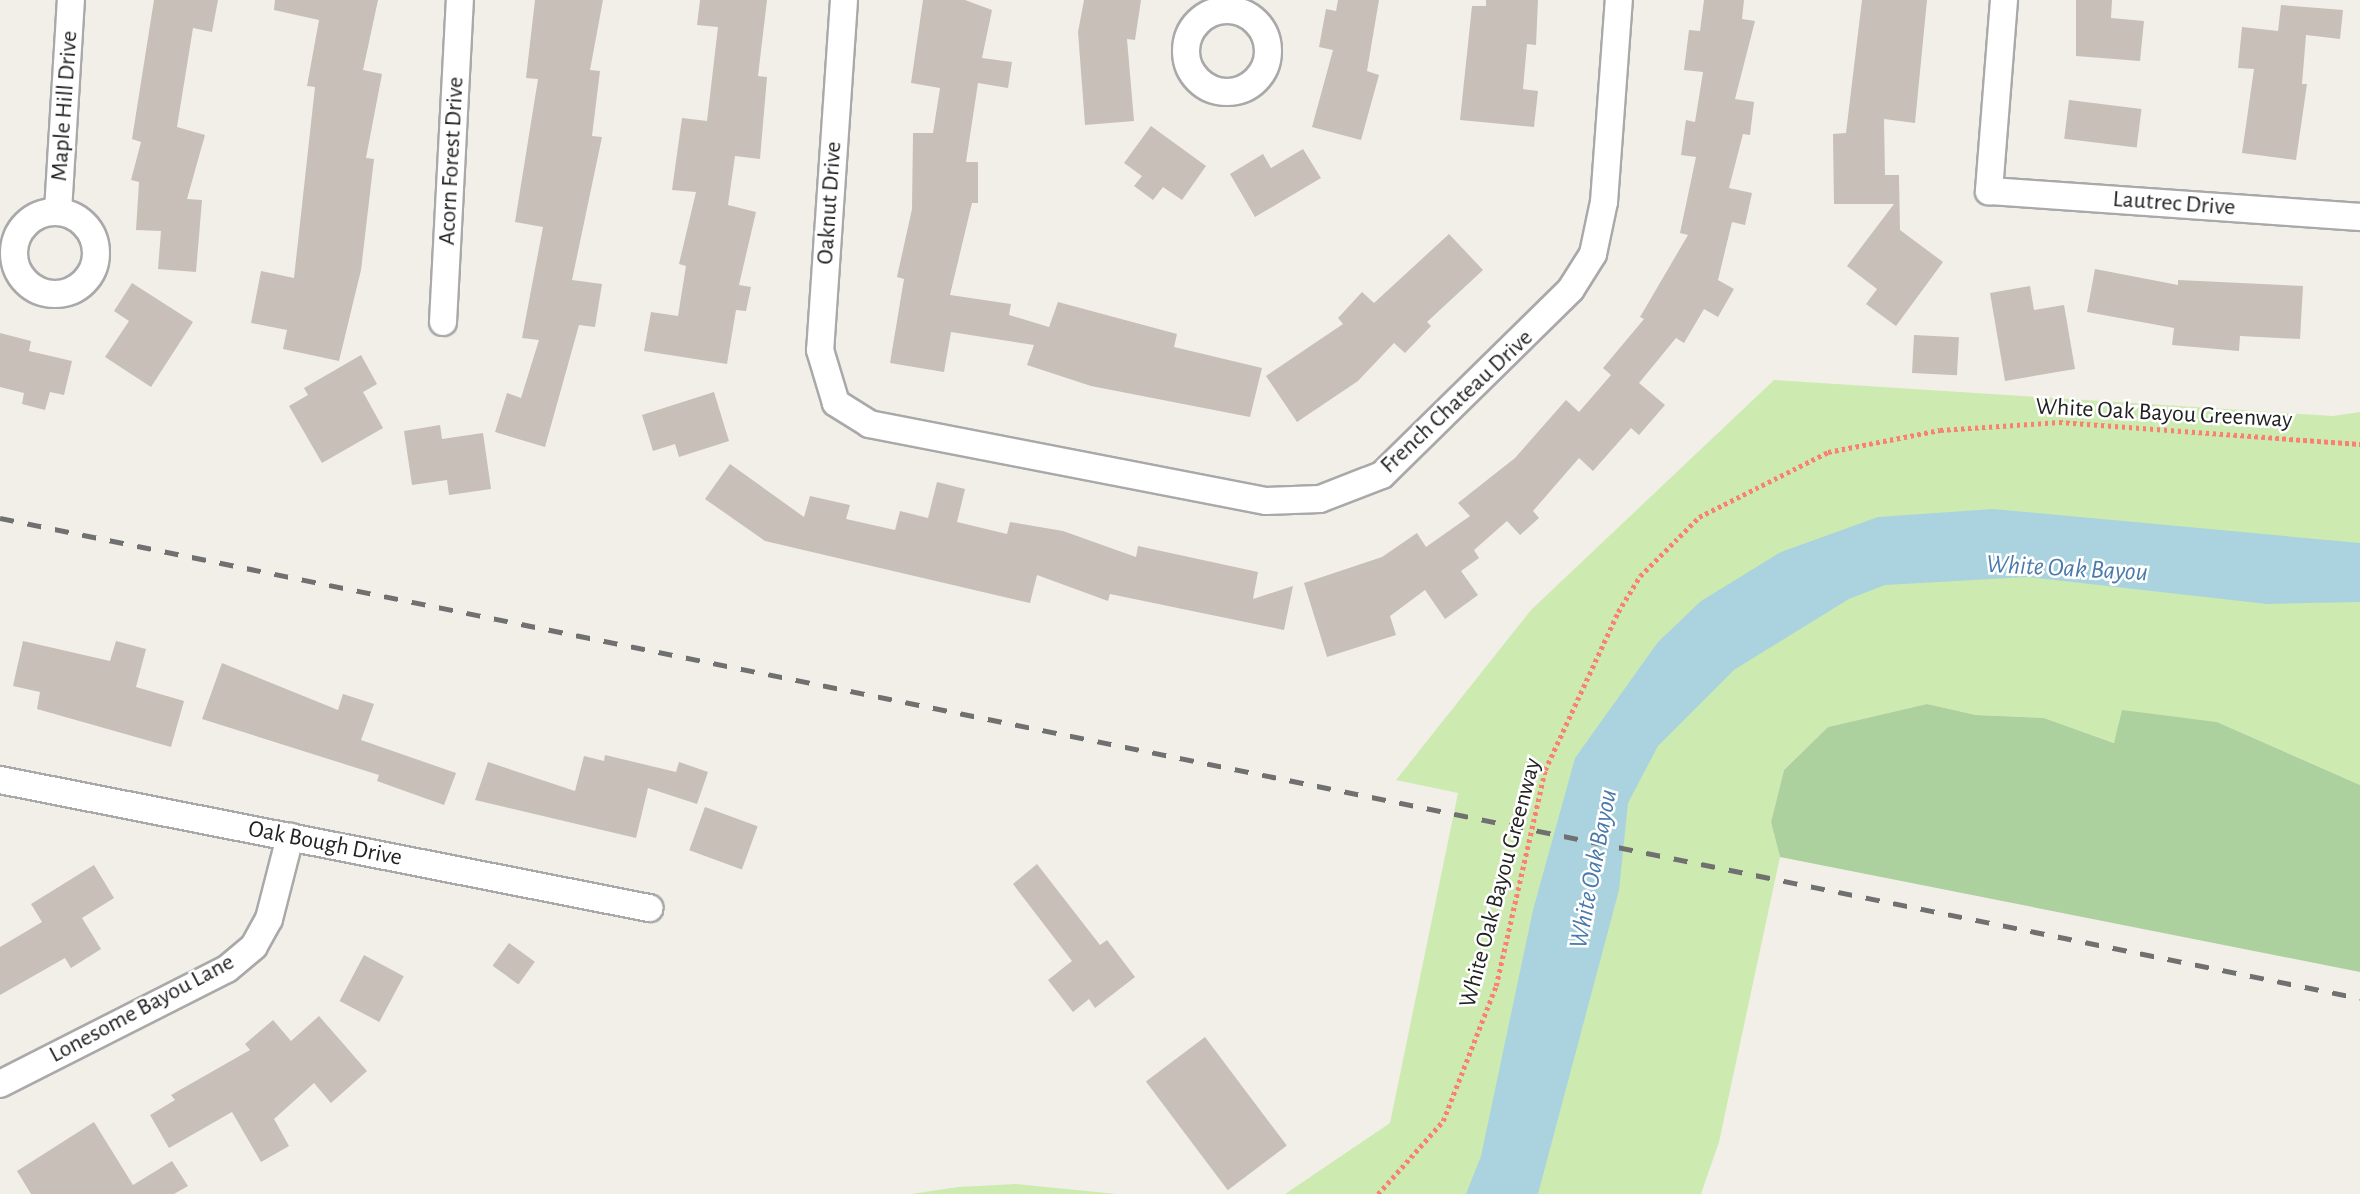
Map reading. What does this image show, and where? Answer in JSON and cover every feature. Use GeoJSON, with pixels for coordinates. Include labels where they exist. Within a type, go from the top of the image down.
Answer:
{"type":"FeatureCollection","features":[{"type":"Feature","properties":{"kind":"street","name":"Maple Hill Drive"},"geometry":{"type":"LineString","coordinates":[[58,211],[71,0]]}},
{"type":"Feature","properties":{"kind":"street","name":"Acorn Forest Drive"},"geometry":{"type":"LineString","coordinates":[[443,322],[460,0]]}},
{"type":"Feature","properties":{"kind":"street","name":"Oaknut Drive"},"geometry":{"type":"LineString","coordinates":[[836,403],[820,350],[844,0]]}},
{"type":"Feature","properties":{"kind":"street","name":"French Chateau Drive"},"geometry":{"type":"LineString","coordinates":[[836,403],[869,424],[1266,501],[1320,499],[1381,475],[1543,321],[1593,254],[1604,202],[1619,0]]}},
{"type":"Feature","properties":{"kind":"street","name":"Lautrec Drive"},"geometry":{"type":"LineString","coordinates":[[2004,0],[1989,191],[2360,217]]}},
{"type":"Feature","properties":{"kind":"street","name":"Oak Bough Drive"},"geometry":{"type":"LineString","coordinates":[[0,780],[649,908]]}},
{"type":"Feature","properties":{"kind":"street","name":"Lonesome Bayou Lane"},"geometry":{"type":"LineString","coordinates":[[0,1084],[227,969],[254,946],[269,919],[290,836]]}},
{"type":"Feature","properties":{"kind":"path","name":"White Oak Bayou Greenway"},"geometry":{"type":"LineString","coordinates":[[1378,1194],[1409,1166],[1443,1121],[1496,986],[1545,770],[1618,612],[1654,560],[1699,517],[1828,452],[1940,430],[2059,422],[2360,444]]}},
{"type":"Feature","properties":{"kind":"green space"},"geometry":{"type":"Polygon","coordinates":[[[1774,380],[2333,416],[2360,412],[2360,785],[2217,722],[2122,711],[2115,743],[2044,718],[1976,715],[1927,704],[1828,727],[1784,770],[1771,822],[1780,857],[1719,1142],[1701,1194],[1285,1194],[1390,1123],[1458,793],[1396,780],[1531,610],[1774,380]]]}},
{"type":"Feature","properties":{"kind":"green space"},"geometry":{"type":"Polygon","coordinates":[[[1927,704],[1976,715],[2044,718],[2114,743],[2122,710],[2217,722],[2360,785],[2360,972],[1780,857],[1771,822],[1784,770],[1828,727],[1927,704]]]}},
{"type":"Feature","properties":{"kind":"green space"},"geometry":{"type":"Polygon","coordinates":[[[1016,1184],[1117,1194],[911,1194],[958,1187],[1016,1184]]]}},
{"type":"Feature","properties":{"kind":"water","name":"White Oak Bayou"},"geometry":{"type":"Polygon","coordinates":[[[1993,509],[2360,543],[2360,602],[2267,604],[2027,577],[1885,585],[1849,599],[1734,670],[1658,746],[1628,803],[1619,890],[1538,1194],[1466,1194],[1481,1156],[1533,910],[1575,758],[1658,642],[1701,601],[1781,552],[1878,517],[1993,509]]]}},
{"type":"Feature","properties":{"kind":"building"},"geometry":{"type":"Polygon","coordinates":[[[154,0],[218,0],[212,32],[193,28],[177,127],[205,135],[187,199],[202,200],[196,272],[158,269],[161,231],[136,230],[139,182],[131,180],[141,142],[132,139],[154,0]]]}},
{"type":"Feature","properties":{"kind":"building"},"geometry":{"type":"Polygon","coordinates":[[[275,0],[378,0],[363,70],[382,74],[366,158],[374,159],[361,270],[339,361],[283,349],[287,330],[251,323],[261,271],[294,278],[315,87],[307,86],[319,20],[274,10],[275,0]]]}},
{"type":"Feature","properties":{"kind":"building"},"geometry":{"type":"Polygon","coordinates":[[[535,0],[603,0],[590,70],[600,71],[592,136],[602,137],[572,280],[602,284],[595,327],[579,325],[545,447],[495,432],[507,393],[521,398],[539,340],[522,338],[543,227],[515,222],[538,79],[526,78],[535,0]]]}},
{"type":"Feature","properties":{"kind":"building"},"geometry":{"type":"Polygon","coordinates":[[[700,0],[767,0],[758,76],[767,77],[760,159],[735,156],[728,205],[756,212],[739,285],[751,287],[746,311],[736,310],[727,364],[644,351],[651,312],[678,316],[686,266],[679,264],[696,192],[672,190],[682,118],[707,121],[718,27],[697,25],[700,0]]]}},
{"type":"Feature","properties":{"kind":"building"},"geometry":{"type":"Polygon","coordinates":[[[923,0],[965,0],[992,10],[982,58],[1012,62],[1008,88],[978,83],[966,162],[978,162],[978,203],[972,203],[950,295],[1011,304],[1009,315],[1049,327],[1058,302],[1177,334],[1174,347],[1262,368],[1250,417],[1091,386],[1027,365],[1034,345],[951,332],[944,372],[890,363],[904,279],[897,277],[912,209],[913,133],[933,133],[940,88],[911,83],[923,0]]]}},
{"type":"Feature","properties":{"kind":"building"},"geometry":{"type":"Polygon","coordinates":[[[1084,0],[1141,0],[1135,40],[1127,39],[1134,121],[1085,125],[1078,32],[1084,0]]]}},
{"type":"Feature","properties":{"kind":"building"},"geometry":{"type":"Polygon","coordinates":[[[1338,0],[1379,0],[1367,71],[1379,75],[1361,140],[1312,127],[1333,50],[1319,47],[1326,9],[1336,11],[1338,0]]]}},
{"type":"Feature","properties":{"kind":"building"},"geometry":{"type":"Polygon","coordinates":[[[1486,0],[1538,0],[1536,45],[1527,44],[1523,89],[1538,91],[1534,127],[1460,120],[1472,6],[1486,6],[1486,0]]]}},
{"type":"Feature","properties":{"kind":"building"},"geometry":{"type":"Polygon","coordinates":[[[1704,0],[1744,0],[1742,19],[1755,21],[1735,99],[1754,102],[1750,135],[1743,134],[1729,188],[1752,193],[1745,225],[1732,222],[1718,280],[1734,289],[1718,317],[1704,309],[1684,343],[1676,338],[1639,383],[1665,405],[1639,435],[1631,428],[1593,471],[1579,458],[1533,511],[1539,518],[1520,535],[1507,521],[1474,550],[1479,558],[1461,571],[1478,595],[1445,619],[1425,590],[1390,616],[1396,635],[1327,657],[1304,583],[1382,557],[1417,533],[1426,547],[1470,516],[1458,503],[1515,458],[1566,400],[1579,412],[1611,375],[1603,368],[1644,319],[1640,317],[1688,235],[1680,233],[1696,157],[1681,155],[1686,120],[1695,122],[1703,72],[1684,70],[1689,30],[1700,31],[1704,0]]]}},
{"type":"Feature","properties":{"kind":"building"},"geometry":{"type":"Polygon","coordinates":[[[1862,0],[1927,0],[1915,123],[1884,119],[1885,175],[1899,175],[1900,230],[1943,262],[1896,326],[1866,304],[1877,289],[1847,266],[1894,204],[1834,204],[1833,134],[1846,133],[1862,0]]]}},
{"type":"Feature","properties":{"kind":"building"},"geometry":{"type":"Polygon","coordinates":[[[2076,0],[2112,0],[2111,18],[2144,21],[2140,61],[2076,56],[2076,0]]]}},
{"type":"Feature","properties":{"kind":"building"},"geometry":{"type":"Polygon","coordinates":[[[2281,5],[2343,10],[2340,39],[2306,35],[2302,84],[2307,84],[2296,160],[2242,153],[2254,69],[2238,68],[2242,27],[2278,31],[2281,5]]]}},
{"type":"Feature","properties":{"kind":"building"},"geometry":{"type":"Polygon","coordinates":[[[2069,100],[2141,109],[2137,148],[2064,139],[2069,100]]]}},
{"type":"Feature","properties":{"kind":"building"},"geometry":{"type":"Polygon","coordinates":[[[1151,126],[1206,166],[1182,200],[1163,187],[1153,200],[1134,186],[1142,176],[1124,163],[1151,126]]]}},
{"type":"Feature","properties":{"kind":"building"},"geometry":{"type":"Polygon","coordinates":[[[1303,149],[1321,178],[1255,217],[1230,174],[1263,154],[1271,168],[1303,149]]]}},
{"type":"Feature","properties":{"kind":"building"},"geometry":{"type":"Polygon","coordinates":[[[1449,234],[1483,270],[1427,322],[1431,326],[1405,353],[1394,343],[1358,381],[1297,422],[1266,376],[1343,324],[1338,318],[1362,292],[1374,303],[1449,234]]]}},
{"type":"Feature","properties":{"kind":"building"},"geometry":{"type":"Polygon","coordinates":[[[2095,269],[2178,285],[2178,280],[2303,286],[2300,339],[2240,336],[2239,351],[2172,345],[2174,328],[2087,312],[2095,269]]]}},
{"type":"Feature","properties":{"kind":"building"},"geometry":{"type":"Polygon","coordinates":[[[132,283],[193,322],[151,387],[105,357],[129,321],[114,311],[132,283]]]}},
{"type":"Feature","properties":{"kind":"building"},"geometry":{"type":"Polygon","coordinates":[[[2030,286],[2034,310],[2064,305],[2075,369],[2005,381],[1990,293],[2030,286]]]}},
{"type":"Feature","properties":{"kind":"building"},"geometry":{"type":"Polygon","coordinates":[[[0,333],[31,341],[29,351],[72,361],[64,395],[50,392],[45,410],[22,404],[24,393],[0,387],[0,333]]]}},
{"type":"Feature","properties":{"kind":"building"},"geometry":{"type":"Polygon","coordinates":[[[1914,335],[1959,337],[1957,375],[1912,373],[1914,335]]]}},
{"type":"Feature","properties":{"kind":"building"},"geometry":{"type":"Polygon","coordinates":[[[361,355],[377,384],[363,392],[383,428],[322,463],[289,406],[308,395],[304,388],[361,355]]]}},
{"type":"Feature","properties":{"kind":"building"},"geometry":{"type":"Polygon","coordinates":[[[714,392],[729,441],[679,457],[675,444],[653,451],[642,415],[714,392]]]}},
{"type":"Feature","properties":{"kind":"building"},"geometry":{"type":"Polygon","coordinates":[[[440,425],[442,439],[483,433],[491,489],[449,495],[447,480],[412,485],[404,431],[440,425]]]}},
{"type":"Feature","properties":{"kind":"building"},"geometry":{"type":"Polygon","coordinates":[[[730,464],[804,517],[810,496],[850,505],[846,519],[895,530],[900,511],[928,518],[937,482],[965,489],[957,522],[1007,534],[1010,522],[1063,531],[1136,557],[1138,546],[1258,572],[1253,599],[1293,586],[1284,630],[1110,594],[1108,601],[1037,575],[1030,603],[765,541],[705,499],[730,464]]]}},
{"type":"Feature","properties":{"kind":"building"},"geometry":{"type":"Polygon","coordinates":[[[23,641],[110,661],[116,641],[146,649],[136,687],[184,701],[171,747],[37,709],[40,692],[13,686],[23,641]]]}},
{"type":"Feature","properties":{"kind":"building"},"geometry":{"type":"Polygon","coordinates":[[[222,663],[338,710],[343,694],[374,704],[361,740],[456,773],[444,805],[377,781],[379,775],[202,719],[222,663]]]}},
{"type":"Feature","properties":{"kind":"building"},"geometry":{"type":"Polygon","coordinates":[[[605,755],[676,772],[679,762],[708,772],[697,804],[648,788],[636,838],[475,800],[488,762],[575,791],[584,756],[604,761],[605,755]]]}},
{"type":"Feature","properties":{"kind":"building"},"geometry":{"type":"Polygon","coordinates":[[[705,807],[758,826],[742,869],[689,850],[705,807]]]}},
{"type":"Feature","properties":{"kind":"building"},"geometry":{"type":"Polygon","coordinates":[[[1037,864],[1100,945],[1107,940],[1135,977],[1095,1008],[1089,999],[1073,1012],[1048,980],[1072,961],[1013,884],[1037,864]]]}},
{"type":"Feature","properties":{"kind":"building"},"geometry":{"type":"Polygon","coordinates":[[[94,865],[114,898],[82,918],[101,949],[71,968],[65,958],[0,995],[0,947],[42,922],[31,904],[94,865]]]}},
{"type":"Feature","properties":{"kind":"building"},"geometry":{"type":"Polygon","coordinates":[[[509,943],[535,962],[518,984],[493,966],[509,943]]]}},
{"type":"Feature","properties":{"kind":"building"},"geometry":{"type":"Polygon","coordinates":[[[364,955],[404,976],[379,1022],[340,1001],[364,955]]]}},
{"type":"Feature","properties":{"kind":"building"},"geometry":{"type":"Polygon","coordinates":[[[319,1016],[367,1071],[331,1103],[314,1083],[274,1119],[289,1146],[261,1162],[232,1112],[169,1148],[150,1115],[175,1100],[171,1095],[250,1050],[245,1044],[273,1020],[291,1041],[319,1016]]]}},
{"type":"Feature","properties":{"kind":"building"},"geometry":{"type":"Polygon","coordinates":[[[1205,1037],[1287,1146],[1228,1190],[1146,1082],[1205,1037]]]}},
{"type":"Feature","properties":{"kind":"building"},"geometry":{"type":"Polygon","coordinates":[[[94,1122],[133,1185],[172,1161],[188,1186],[174,1194],[31,1194],[17,1171],[94,1122]]]}},
{"type":"Feature","properties":{"kind":"railway"},"geometry":{"type":"LineString","coordinates":[[0,518],[2360,998]]}}]}
